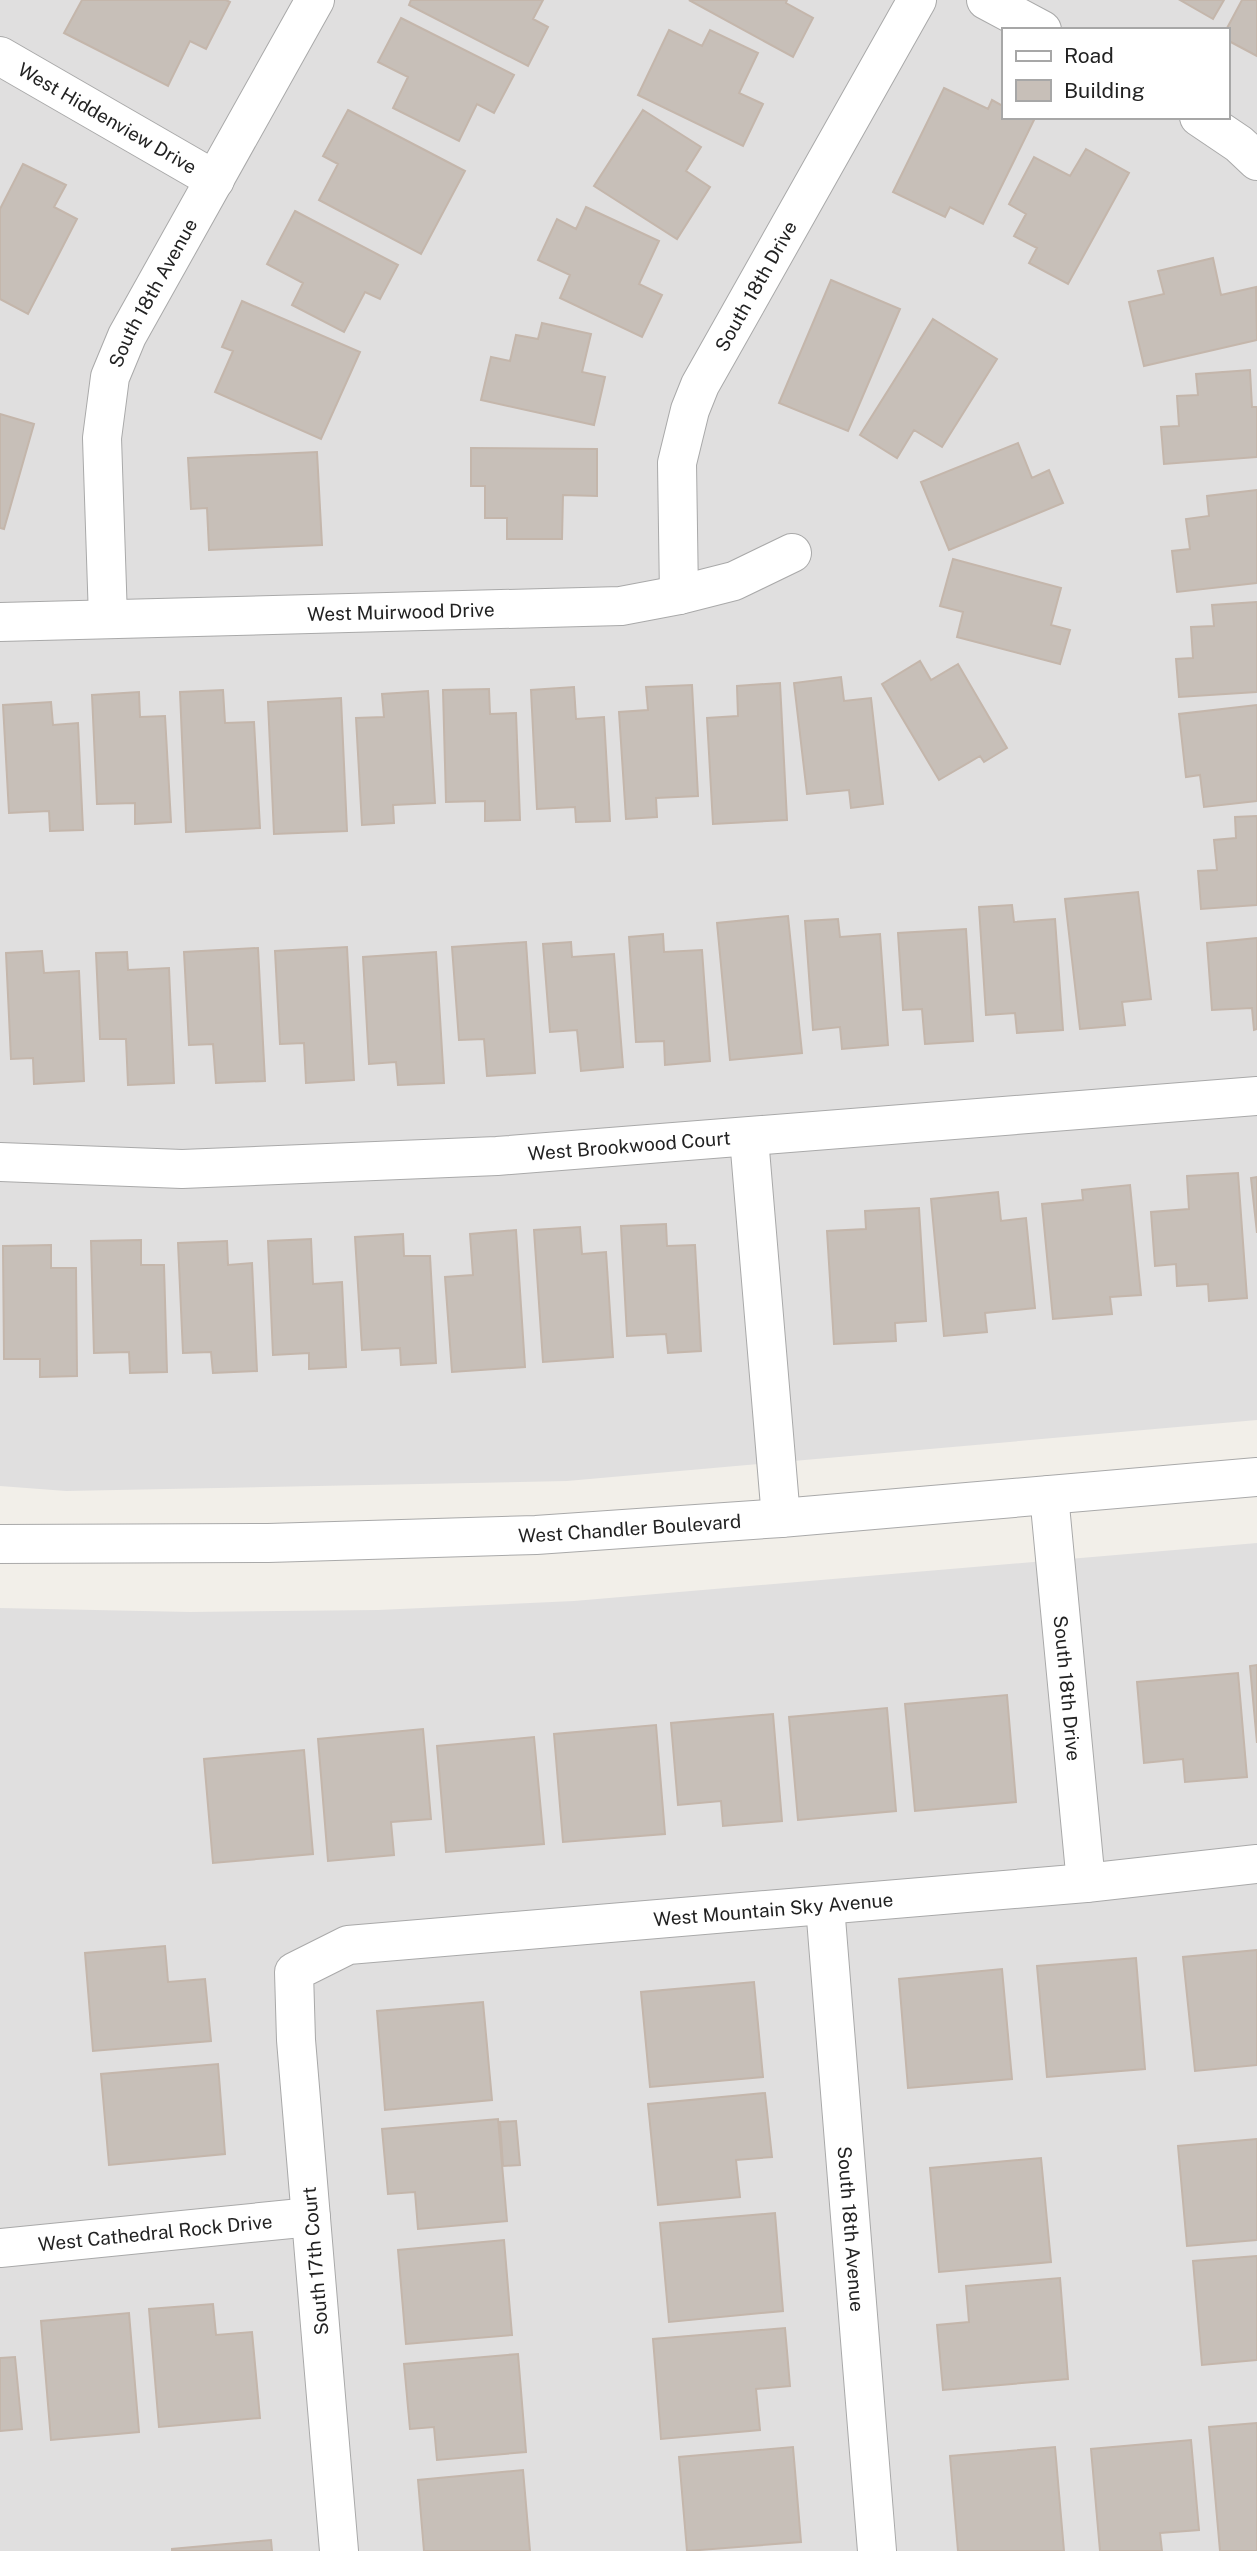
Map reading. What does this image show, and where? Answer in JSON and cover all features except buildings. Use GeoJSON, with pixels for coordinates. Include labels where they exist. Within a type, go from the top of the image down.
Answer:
{"type":"FeatureCollection","features":[{"type":"Feature","properties":{"kind":"street","name":"South 18th Avenue"},"geometry":{"type":"LineString","coordinates":[[108,618],[102,438],[110,377],[127,337],[315,0]]}},
{"type":"Feature","properties":{"kind":"street","name":"South 18th Drive"},"geometry":{"type":"LineString","coordinates":[[679,595],[677,463],[690,410],[700,385],[917,0]]}},
{"type":"Feature","properties":{"kind":"street"},"geometry":{"type":"LineString","coordinates":[[986,0],[1038,28]]}},
{"type":"Feature","properties":{"kind":"street","name":"West Hiddenview Drive"},"geometry":{"type":"LineString","coordinates":[[0,55],[215,180]]}},
{"type":"Feature","properties":{"kind":"street"},"geometry":{"type":"LineString","coordinates":[[1202,119],[1239,144],[1257,161]]}},
{"type":"Feature","properties":{"kind":"street","name":"West Muirwood Drive"},"geometry":{"type":"LineString","coordinates":[[0,622],[621,606],[734,581],[792,553]]}},
{"type":"Feature","properties":{"kind":"street","name":"West Brookwood Court"},"geometry":{"type":"LineString","coordinates":[[0,1162],[182,1169],[497,1156],[1257,1096]]}},
{"type":"Feature","properties":{"kind":"street"},"geometry":{"type":"LineString","coordinates":[[749,1138],[781,1518]]}},
{"type":"Feature","properties":{"kind":"street","name":"West Chandler Boulevard"},"geometry":{"type":"LineString","coordinates":[[0,1544],[268,1543],[522,1535],[781,1518],[1257,1477]]}},
{"type":"Feature","properties":{"kind":"street","name":"South 18th Drive"},"geometry":{"type":"LineString","coordinates":[[1049,1495],[1086,1883]]}},
{"type":"Feature","properties":{"kind":"street","name":"West Mountain Sky Avenue"},"geometry":{"type":"LineString","coordinates":[[294,1972],[348,1945],[1086,1883],[1257,1864]]}},
{"type":"Feature","properties":{"kind":"street","name":"South 18th Avenue"},"geometry":{"type":"LineString","coordinates":[[825,1906],[877,2551]]}},
{"type":"Feature","properties":{"kind":"street","name":"South 17th Court"},"geometry":{"type":"LineString","coordinates":[[294,1972],[296,2040],[339,2551]]}},
{"type":"Feature","properties":{"kind":"street","name":"West Cathedral Rock Drive"},"geometry":{"type":"LineString","coordinates":[[0,2248],[311,2217]]}},
{"type":"Feature","properties":{"kind":"shaded area"},"geometry":{"type":"Polygon","coordinates":[[[0,0],[1257,0],[1257,1420],[567,1481],[66,1491],[0,1486],[0,0]]]}},
{"type":"Feature","properties":{"kind":"shaded area"},"geometry":{"type":"Polygon","coordinates":[[[1257,1543],[1257,2551],[0,2551],[0,1608],[190,1612],[378,1610],[574,1601],[1257,1543]]]}}]}
